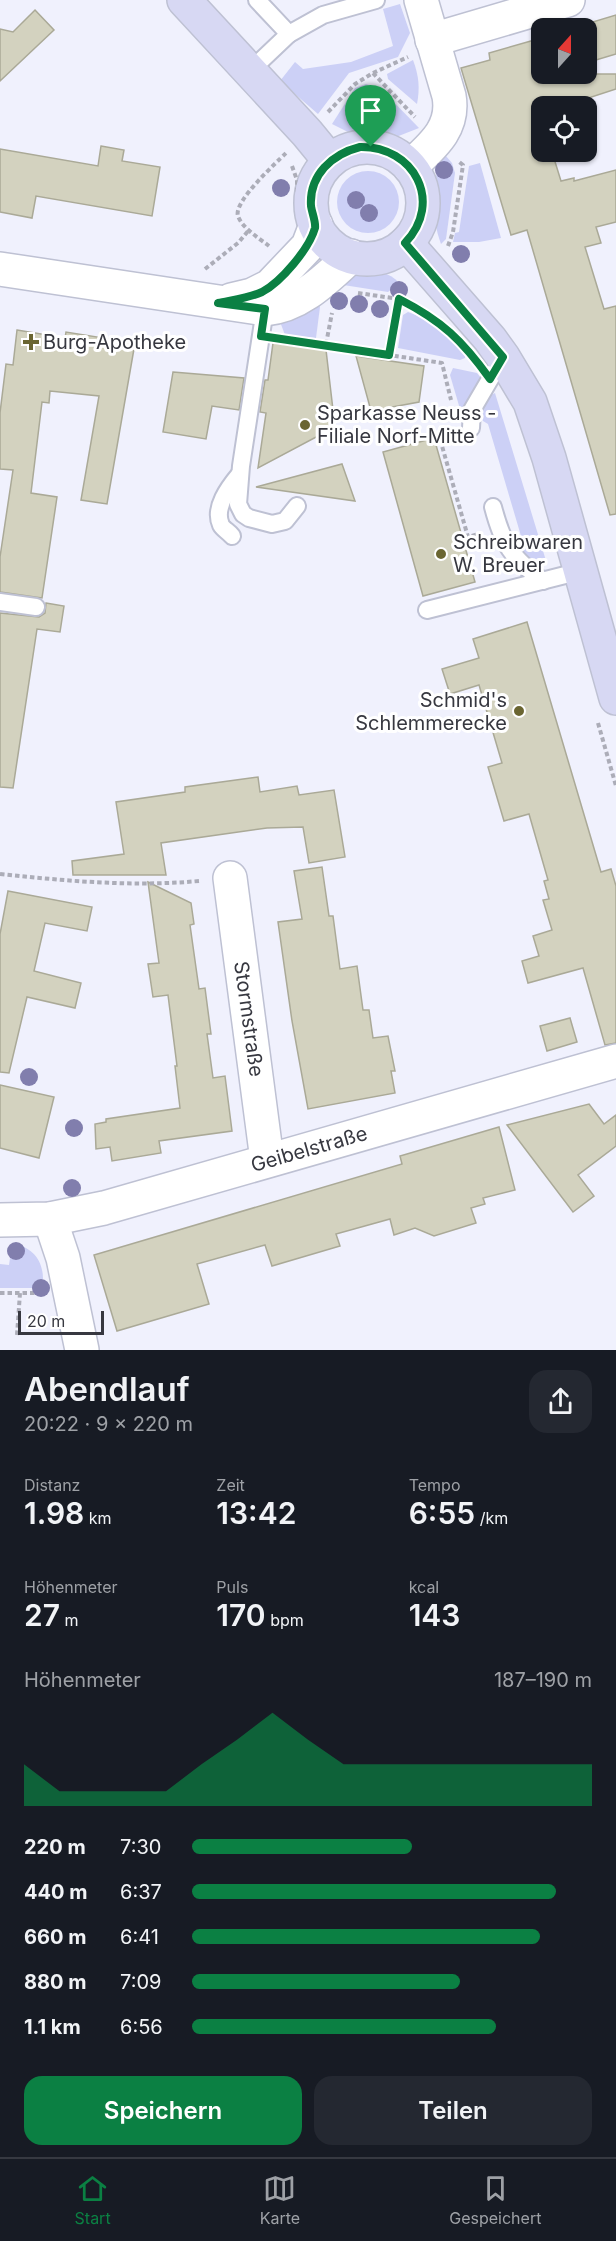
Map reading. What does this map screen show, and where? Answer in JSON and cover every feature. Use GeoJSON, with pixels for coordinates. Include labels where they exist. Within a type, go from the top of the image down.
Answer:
{"type":"FeatureCollection","features":[{"type":"Feature","properties":{"kind":"main road"},"geometry":{"type":"LineString","coordinates":[[184,0],[330,161]]}},
{"type":"Feature","properties":{"kind":"main road"},"geometry":{"type":"LineString","coordinates":[[371,147],[393,153],[410,167],[420,186],[423,206],[418,226],[405,243],[389,254],[370,259],[351,256],[321,236],[311,208],[312,191],[319,175],[330,161],[349,150],[371,147]]}},
{"type":"Feature","properties":{"kind":"main road"},"geometry":{"type":"LineString","coordinates":[[405,243],[503,357],[530,402],[549,458],[581,571],[607,709]]}},
{"type":"Feature","properties":{"kind":"street"},"geometry":{"type":"LineString","coordinates":[[410,167],[438,141],[446,128],[449,117],[449,96],[421,0]]}},
{"type":"Feature","properties":{"kind":"street"},"geometry":{"type":"LineString","coordinates":[[432,40],[568,0]]}},
{"type":"Feature","properties":{"kind":"street"},"geometry":{"type":"LineString","coordinates":[[218,303],[262,292],[308,246],[316,225]]}},
{"type":"Feature","properties":{"kind":"street"},"geometry":{"type":"LineString","coordinates":[[0,269],[218,303],[263,322],[280,307],[293,302],[324,280],[351,256]]}},
{"type":"Feature","properties":{"kind":"street","name":"Stormstraße"},"geometry":{"type":"LineString","coordinates":[[230,878],[267,1160]]}},
{"type":"Feature","properties":{"kind":"street","name":"Geibelstraße"},"geometry":{"type":"LineString","coordinates":[[0,1220],[50,1219],[104,1208],[616,1061]]}},
{"type":"Feature","properties":{"kind":"street"},"geometry":{"type":"LineString","coordinates":[[50,1219],[63,1258],[82,1350]]}},
{"type":"Feature","properties":{"kind":"lane"},"geometry":{"type":"LineString","coordinates":[[257,0],[289,34]]}},
{"type":"Feature","properties":{"kind":"lane"},"geometry":{"type":"LineString","coordinates":[[250,71],[289,34],[323,15],[376,0]]}},
{"type":"Feature","properties":{"kind":"lane"},"geometry":{"type":"LineString","coordinates":[[263,322],[239,475],[238,504],[243,514],[266,523],[279,523],[290,517],[297,506]]}},
{"type":"Feature","properties":{"kind":"lane"},"geometry":{"type":"LineString","coordinates":[[471,428],[472,410],[503,357]]}},
{"type":"Feature","properties":{"kind":"lane"},"geometry":{"type":"LineString","coordinates":[[232,536],[222,526],[219,517],[220,506],[227,489],[239,475]]}},
{"type":"Feature","properties":{"kind":"lane"},"geometry":{"type":"LineString","coordinates":[[493,507],[499,529],[509,550],[516,559],[543,581]]}},
{"type":"Feature","properties":{"kind":"lane"},"geometry":{"type":"LineString","coordinates":[[427,610],[581,571]]}},
{"type":"Feature","properties":{"kind":"lane"},"geometry":{"type":"LineString","coordinates":[[0,602],[36,607]]}},
{"type":"Feature","properties":{"kind":"path"},"geometry":{"type":"LineString","coordinates":[[321,120],[355,84],[373,73],[418,120]]}},
{"type":"Feature","properties":{"kind":"path"},"geometry":{"type":"LineString","coordinates":[[284,155],[243,199],[238,216],[249,230],[279,254],[299,257]]}},
{"type":"Feature","properties":{"kind":"path"},"geometry":{"type":"LineString","coordinates":[[444,252],[453,232],[463,165],[454,156]]}},
{"type":"Feature","properties":{"kind":"path"},"geometry":{"type":"LineString","coordinates":[[324,280],[336,290],[399,299],[430,315]]}},
{"type":"Feature","properties":{"kind":"path"},"geometry":{"type":"LineString","coordinates":[[389,355],[399,299],[409,289]]}},
{"type":"Feature","properties":{"kind":"path"},"geometry":{"type":"LineString","coordinates":[[263,322],[389,355],[442,363],[453,408]]}},
{"type":"Feature","properties":{"kind":"path"},"geometry":{"type":"LineString","coordinates":[[451,426],[440,439],[465,538],[499,529]]}},
{"type":"Feature","properties":{"kind":"path"},"geometry":{"type":"LineString","coordinates":[[607,709],[616,786]]}},
{"type":"Feature","properties":{"kind":"path"},"geometry":{"type":"LineString","coordinates":[[0,874],[80,883],[122,884],[165,884],[230,878]]}},
{"type":"Feature","properties":{"kind":"path"},"geometry":{"type":"LineString","coordinates":[[0,1293],[71,1293]]}},
{"type":"Feature","properties":{"kind":"path"},"geometry":{"type":"LineString","coordinates":[[17,1335],[20,1293]]}},
{"type":"Feature","properties":{"kind":"shaded area"},"geometry":{"type":"Polygon","coordinates":[[[400,4],[410,33],[398,57],[349,73],[318,114],[280,81],[295,62],[303,69],[351,62],[393,46],[383,9],[400,4]]]}},
{"type":"Feature","properties":{"kind":"shaded area"},"geometry":{"type":"Polygon","coordinates":[[[413,60],[418,82],[417,104],[388,79],[387,74],[413,60]]]}},
{"type":"Feature","properties":{"kind":"shaded area"},"geometry":{"type":"Polygon","coordinates":[[[366,84],[381,89],[419,128],[391,139],[348,132],[332,124],[355,88],[366,84]]]}},
{"type":"Feature","properties":{"kind":"shaded area"},"geometry":{"type":"Polygon","coordinates":[[[445,155],[452,163],[455,173],[446,239],[441,244],[435,222],[433,198],[436,175],[445,155]]]}},
{"type":"Feature","properties":{"kind":"shaded area"},"geometry":{"type":"Polygon","coordinates":[[[480,163],[501,238],[479,242],[453,242],[455,233],[459,232],[469,166],[480,163]]]}},
{"type":"Feature","properties":{"kind":"shaded area"},"geometry":{"type":"Polygon","coordinates":[[[368,171],[380,173],[390,180],[397,190],[399,202],[397,214],[390,224],[380,231],[368,233],[356,231],[346,224],[339,214],[337,202],[339,190],[346,180],[356,173],[368,171]]]}},
{"type":"Feature","properties":{"kind":"shaded area"},"geometry":{"type":"Polygon","coordinates":[[[360,270],[381,272],[391,276],[399,283],[388,292],[337,284],[360,270]]]}},
{"type":"Feature","properties":{"kind":"shaded area"},"geometry":{"type":"Polygon","coordinates":[[[316,300],[320,307],[316,338],[285,335],[279,319],[316,300]]]}},
{"type":"Feature","properties":{"kind":"shaded area"},"geometry":{"type":"Polygon","coordinates":[[[408,312],[423,319],[445,335],[465,352],[465,358],[460,360],[398,348],[403,315],[408,312]]]}},
{"type":"Feature","properties":{"kind":"shaded area"},"geometry":{"type":"Polygon","coordinates":[[[453,368],[477,373],[481,378],[466,408],[460,409],[450,375],[453,368]]]}},
{"type":"Feature","properties":{"kind":"shaded area"},"geometry":{"type":"Polygon","coordinates":[[[495,393],[547,564],[528,557],[514,541],[521,536],[488,424],[483,421],[479,413],[485,398],[495,393]]]}},
{"type":"Feature","properties":{"kind":"shaded area"},"geometry":{"type":"Polygon","coordinates":[[[12,1244],[30,1251],[41,1265],[43,1279],[32,1288],[0,1288],[0,1264],[9,1265],[12,1244]]]}},
{"type":"Feature","properties":{"kind":"building"},"geometry":{"type":"Polygon","coordinates":[[[35,10],[54,30],[0,81],[0,29],[13,32],[35,10]]]}},
{"type":"Feature","properties":{"kind":"building"},"geometry":{"type":"Polygon","coordinates":[[[616,15],[616,54],[597,60],[597,21],[616,15]]]}},
{"type":"Feature","properties":{"kind":"building"},"geometry":{"type":"Polygon","coordinates":[[[531,41],[531,84],[597,84],[597,74],[616,74],[616,89],[595,96],[531,96],[531,162],[555,162],[561,181],[574,178],[574,181],[616,170],[616,222],[596,227],[601,243],[585,247],[604,309],[616,306],[616,514],[610,515],[527,230],[511,235],[461,68],[490,60],[489,53],[531,41]]]}},
{"type":"Feature","properties":{"kind":"building"},"geometry":{"type":"Polygon","coordinates":[[[101,146],[124,150],[122,161],[160,167],[152,216],[36,196],[32,218],[0,212],[0,149],[98,166],[101,146]]]}},
{"type":"Feature","properties":{"kind":"building"},"geometry":{"type":"Polygon","coordinates":[[[17,330],[65,338],[66,332],[135,343],[107,504],[81,500],[99,396],[50,391],[49,403],[42,402],[31,493],[57,497],[42,598],[0,592],[0,557],[13,470],[0,469],[0,413],[6,364],[13,365],[17,330]]]}},
{"type":"Feature","properties":{"kind":"building"},"geometry":{"type":"Polygon","coordinates":[[[273,343],[326,350],[335,427],[258,468],[266,413],[260,412],[265,380],[268,380],[273,343]]]}},
{"type":"Feature","properties":{"kind":"building"},"geometry":{"type":"Polygon","coordinates":[[[356,356],[424,366],[419,402],[371,411],[356,356]]]}},
{"type":"Feature","properties":{"kind":"building"},"geometry":{"type":"Polygon","coordinates":[[[173,372],[244,378],[239,410],[212,406],[206,439],[163,432],[173,372]]]}},
{"type":"Feature","properties":{"kind":"building"},"geometry":{"type":"Polygon","coordinates":[[[434,438],[475,582],[423,596],[383,452],[434,438]]]}},
{"type":"Feature","properties":{"kind":"building"},"geometry":{"type":"Polygon","coordinates":[[[342,464],[355,501],[256,487],[342,464]]]}},
{"type":"Feature","properties":{"kind":"building"},"geometry":{"type":"Polygon","coordinates":[[[46,603],[64,606],[60,632],[37,629],[13,788],[0,787],[0,613],[39,617],[45,613],[46,603]]]}},
{"type":"Feature","properties":{"kind":"building"},"geometry":{"type":"Polygon","coordinates":[[[527,622],[601,872],[611,869],[616,886],[616,1043],[605,1045],[583,968],[528,983],[522,961],[539,956],[533,936],[552,930],[543,900],[549,899],[544,881],[548,880],[529,814],[504,821],[488,767],[502,763],[479,685],[450,694],[442,669],[479,658],[473,639],[527,622]]]}},
{"type":"Feature","properties":{"kind":"building"},"geometry":{"type":"Polygon","coordinates":[[[258,777],[260,792],[297,786],[299,795],[334,790],[345,857],[309,863],[303,827],[267,828],[161,843],[166,875],[73,875],[72,861],[124,854],[116,802],[185,792],[185,787],[258,777]]]}},
{"type":"Feature","properties":{"kind":"building"},"geometry":{"type":"Polygon","coordinates":[[[322,867],[329,916],[333,916],[340,969],[357,966],[363,1010],[369,1010],[373,1038],[388,1036],[395,1071],[391,1071],[395,1093],[308,1109],[292,1021],[278,922],[302,919],[294,871],[322,867]]]}},
{"type":"Feature","properties":{"kind":"building"},"geometry":{"type":"Polygon","coordinates":[[[148,882],[191,903],[194,924],[190,925],[199,989],[205,988],[211,1034],[207,1034],[213,1078],[225,1076],[232,1131],[159,1141],[161,1153],[112,1161],[110,1147],[96,1149],[95,1124],[106,1122],[106,1119],[180,1108],[168,995],[153,997],[148,964],[159,963],[148,882]]]}},
{"type":"Feature","properties":{"kind":"building"},"geometry":{"type":"Polygon","coordinates":[[[8,891],[92,907],[87,931],[45,923],[34,971],[81,983],[75,1008],[27,997],[9,1073],[0,1072],[0,934],[8,891]]]}},
{"type":"Feature","properties":{"kind":"building"},"geometry":{"type":"Polygon","coordinates":[[[570,1018],[577,1042],[547,1051],[540,1026],[570,1018]]]}},
{"type":"Feature","properties":{"kind":"building"},"geometry":{"type":"Polygon","coordinates":[[[0,1085],[54,1097],[39,1158],[0,1148],[0,1085]]]}},
{"type":"Feature","properties":{"kind":"building"},"geometry":{"type":"Polygon","coordinates":[[[589,1104],[604,1124],[616,1115],[616,1146],[578,1175],[594,1196],[573,1212],[507,1125],[589,1104]]]}},
{"type":"Feature","properties":{"kind":"building"},"geometry":{"type":"Polygon","coordinates":[[[499,1127],[515,1190],[483,1198],[485,1204],[471,1208],[476,1223],[434,1236],[415,1228],[394,1235],[390,1219],[336,1234],[340,1246],[272,1266],[265,1245],[197,1264],[209,1304],[117,1331],[94,1255],[402,1164],[400,1156],[499,1127]]]}},
{"type":"Feature","properties":{"kind":"place","name":"Burg-Apotheke"},"geometry":{"type":"Point","coordinates":[31,342]}},
{"type":"Feature","properties":{"kind":"place","name":"Sparkasse Neuss - Filiale Norf-Mitte"},"geometry":{"type":"Point","coordinates":[305,425]}},
{"type":"Feature","properties":{"kind":"place","name":"Schreibwaren W. Breuer"},"geometry":{"type":"Point","coordinates":[441,554]}},
{"type":"Feature","properties":{"kind":"place","name":"Schmid's Schlemmerecke"},"geometry":{"type":"Point","coordinates":[519,711]}},
{"type":"Feature","properties":{"kind":"route"},"geometry":{"type":"LineString","coordinates":[[371,147],[393,153],[410,167],[416,176],[423,206],[418,226],[405,243],[490,339],[503,357],[490,379],[475,358],[451,332],[430,315],[399,299],[389,355],[261,336],[265,309],[218,303],[262,292],[299,257],[308,246],[316,225],[311,199],[315,182],[323,168],[349,150],[371,147]]}}]}
